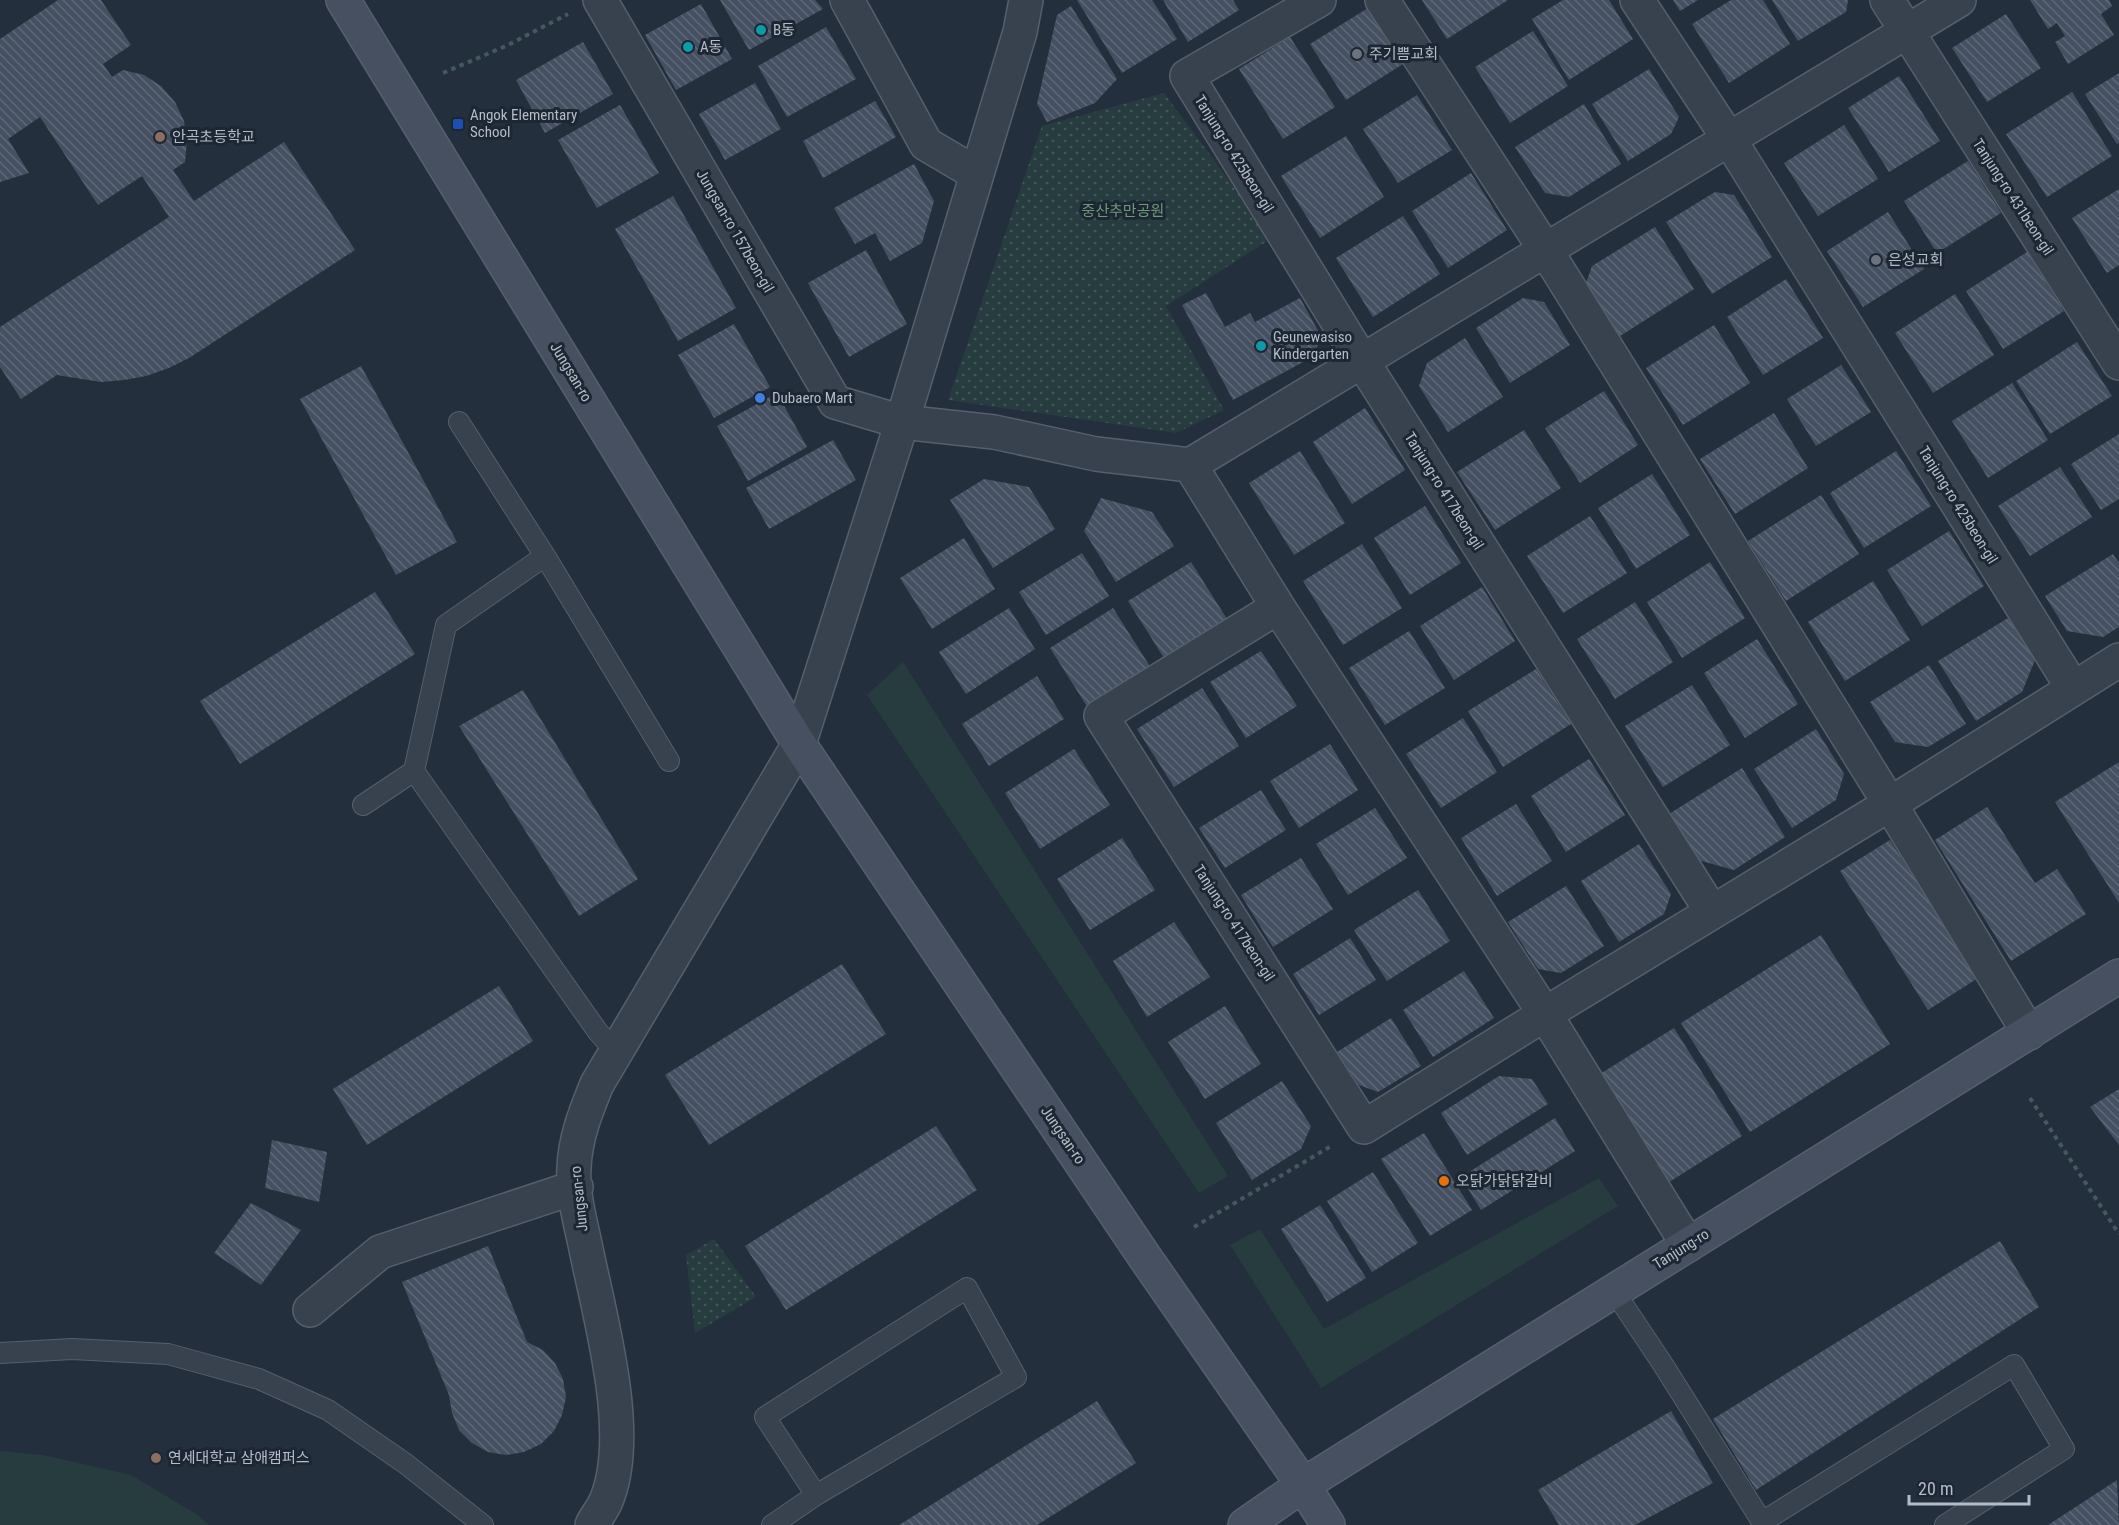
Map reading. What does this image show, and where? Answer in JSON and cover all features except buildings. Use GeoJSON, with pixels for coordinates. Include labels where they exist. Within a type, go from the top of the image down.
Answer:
{"type":"FeatureCollection","features":[{"type":"Feature","properties":{"kind":"main road","name":"Jungsan-ro"},"geometry":{"type":"LineString","coordinates":[[343,0],[799,744],[1328,1525]]}},
{"type":"Feature","properties":{"kind":"main road","name":"Tanjung-ro"},"geometry":{"type":"LineString","coordinates":[[1245,1525],[1303,1485],[2119,976]]}},
{"type":"Feature","properties":{"kind":"street"},"geometry":{"type":"LineString","coordinates":[[847,0],[926,144],[977,174]]}},
{"type":"Feature","properties":{"kind":"street"},"geometry":{"type":"LineString","coordinates":[[799,744],[902,422],[1020,32],[1026,0]]}},
{"type":"Feature","properties":{"kind":"street","name":"Tanjung-ro 425beon-gil"},"geometry":{"type":"LineString","coordinates":[[1319,0],[1187,76],[1362,360]]}},
{"type":"Feature","properties":{"kind":"street"},"geometry":{"type":"LineString","coordinates":[[1382,0],[1545,249],[1890,804],[2029,1034]]}},
{"type":"Feature","properties":{"kind":"street","name":"Tanjung-ro 425beon-gil"},"geometry":{"type":"LineString","coordinates":[[1637,0],[1729,139],[2073,688]]}},
{"type":"Feature","properties":{"kind":"street","name":"Tanjung-ro 431beon-gil"},"geometry":{"type":"LineString","coordinates":[[1887,0],[2119,363]]}},
{"type":"Feature","properties":{"kind":"street"},"geometry":{"type":"LineString","coordinates":[[902,422],[994,432],[1096,454],[1190,465],[1959,0]]}},
{"type":"Feature","properties":{"kind":"street","name":"Jungsan-ro 157beon-gil"},"geometry":{"type":"LineString","coordinates":[[588,5],[835,402],[902,422]]}},
{"type":"Feature","properties":{"kind":"street","name":"Tanjung-ro 417beon-gil"},"geometry":{"type":"LineString","coordinates":[[1362,360],[1712,912]]}},
{"type":"Feature","properties":{"kind":"street"},"geometry":{"type":"LineString","coordinates":[[1190,465],[1278,607],[1545,1014],[1688,1245]]}},
{"type":"Feature","properties":{"kind":"street","name":"Tanjung-ro 417beon-gil"},"geometry":{"type":"LineString","coordinates":[[1278,607],[1101,716],[1364,1127]]}},
{"type":"Feature","properties":{"kind":"street"},"geometry":{"type":"LineString","coordinates":[[1364,1127],[1890,804],[2119,660]]}},
{"type":"Feature","properties":{"kind":"street","name":"Jungsan-ro"},"geometry":{"type":"LineString","coordinates":[[592,1525],[606,1501],[615,1469],[616,1434],[613,1377],[578,1214],[573,1168],[582,1121],[597,1084],[799,744]]}},
{"type":"Feature","properties":{"kind":"street"},"geometry":{"type":"LineString","coordinates":[[310,1310],[380,1252],[576,1187]]}},
{"type":"Feature","properties":{"kind":"lane"},"geometry":{"type":"LineString","coordinates":[[459,422],[545,556],[669,761]]}},
{"type":"Feature","properties":{"kind":"lane"},"geometry":{"type":"LineString","coordinates":[[363,805],[414,771],[447,626],[545,556]]}},
{"type":"Feature","properties":{"kind":"lane"},"geometry":{"type":"LineString","coordinates":[[414,771],[598,1032],[616,1052]]}},
{"type":"Feature","properties":{"kind":"lane"},"geometry":{"type":"LineString","coordinates":[[772,1525],[816,1495],[1016,1377],[967,1288],[765,1417],[816,1495]]}},
{"type":"Feature","properties":{"kind":"lane"},"geometry":{"type":"LineString","coordinates":[[1614,1291],[1762,1523],[2014,1365],[2064,1449],[1945,1525]]}},
{"type":"Feature","properties":{"kind":"lane"},"geometry":{"type":"LineString","coordinates":[[0,1353],[72,1349],[168,1354],[259,1379],[328,1410],[406,1464],[483,1525]]}},
{"type":"Feature","properties":{"kind":"path"},"geometry":{"type":"LineString","coordinates":[[443,74],[588,5]]}},
{"type":"Feature","properties":{"kind":"path"},"geometry":{"type":"LineString","coordinates":[[2030,1098],[2119,1234]]}},
{"type":"Feature","properties":{"kind":"path"},"geometry":{"type":"LineString","coordinates":[[1194,1227],[1364,1127]]}},
{"type":"Feature","properties":{"kind":"green space","name":"중산추만공원"},"geometry":{"type":"Polygon","coordinates":[[[1164,93],[1272,238],[1166,306],[1224,410],[1176,433],[948,400],[1042,126],[1164,93]]]}},
{"type":"Feature","properties":{"kind":"green space"},"geometry":{"type":"Polygon","coordinates":[[[903,662],[1228,1176],[1199,1193],[867,695],[903,662]]]}},
{"type":"Feature","properties":{"kind":"green space"},"geometry":{"type":"Polygon","coordinates":[[[1599,1178],[1618,1206],[1321,1388],[1230,1245],[1260,1229],[1324,1329],[1599,1178]]]}},
{"type":"Feature","properties":{"kind":"green space"},"geometry":{"type":"Polygon","coordinates":[[[714,1239],[756,1297],[695,1333],[686,1255],[714,1239]]]}},
{"type":"Feature","properties":{"kind":"green space"},"geometry":{"type":"Polygon","coordinates":[[[0,1451],[43,1455],[131,1475],[198,1515],[209,1525],[0,1525],[0,1451]]]}},
{"type":"Feature","properties":{"kind":"place","name":"B동"},"geometry":{"type":"Point","coordinates":[761,30]}},
{"type":"Feature","properties":{"kind":"place","name":"A동"},"geometry":{"type":"Point","coordinates":[688,47]}},
{"type":"Feature","properties":{"kind":"place","name":"주기쁨교회"},"geometry":{"type":"Point","coordinates":[1357,54]}},
{"type":"Feature","properties":{"kind":"place","name":"Angok Elementary School"},"geometry":{"type":"Point","coordinates":[458,124]}},
{"type":"Feature","properties":{"kind":"place","name":"안곡초등학교"},"geometry":{"type":"Point","coordinates":[160,137]}},
{"type":"Feature","properties":{"kind":"place","name":"은성교회"},"geometry":{"type":"Point","coordinates":[1876,260]}},
{"type":"Feature","properties":{"kind":"place","name":"Geunewasiso Kindergarten"},"geometry":{"type":"Point","coordinates":[1261,346]}},
{"type":"Feature","properties":{"kind":"place","name":"Dubaero Mart"},"geometry":{"type":"Point","coordinates":[760,398]}},
{"type":"Feature","properties":{"kind":"place","name":"오닭가닭닭갈비"},"geometry":{"type":"Point","coordinates":[1444,1181]}},
{"type":"Feature","properties":{"kind":"place","name":"연세대학교 삼애캠퍼스"},"geometry":{"type":"Point","coordinates":[156,1458]}}]}
